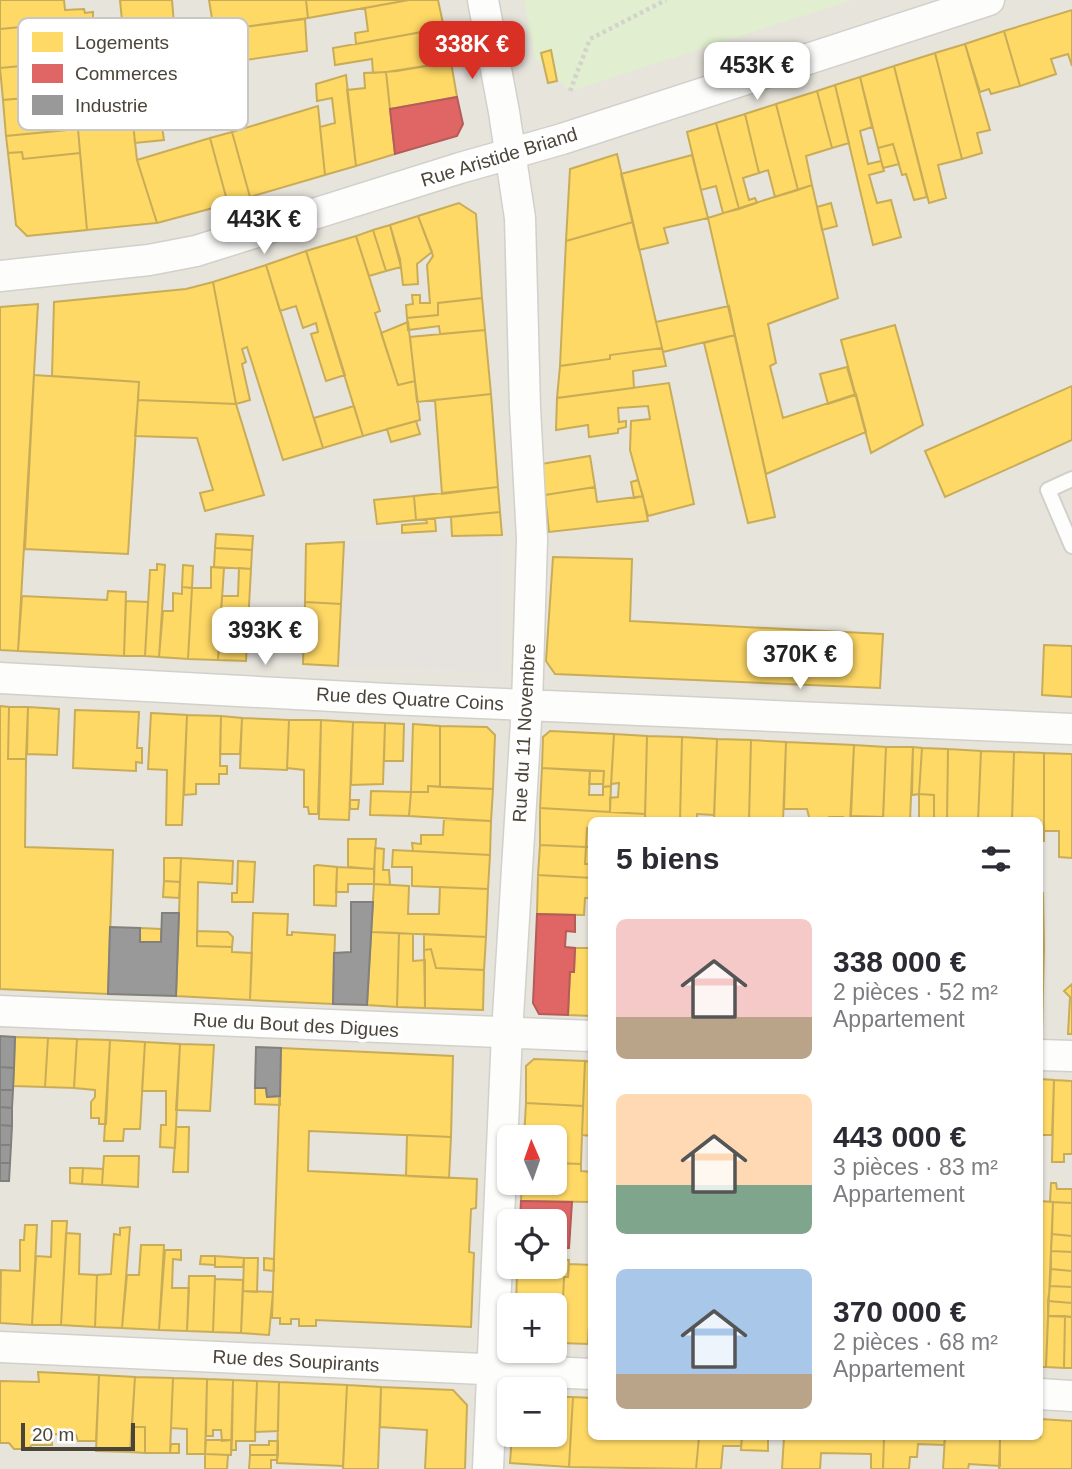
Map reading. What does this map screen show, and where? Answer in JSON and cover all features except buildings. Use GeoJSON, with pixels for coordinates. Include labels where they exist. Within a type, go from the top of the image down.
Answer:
{"type":"FeatureCollection","features":[{"type":"Feature","properties":{"kind":"street","name":"Rue du 11 Novembre"},"geometry":{"type":"LineString","coordinates":[[482,0],[510,153],[521,237],[525,408],[532,511],[527,705],[507,1033],[488,1469]]}},
{"type":"Feature","properties":{"kind":"street","name":"Rue Aristide Briand"},"geometry":{"type":"LineString","coordinates":[[0,276],[149,260],[196,251],[562,139],[989,0]]}},
{"type":"Feature","properties":{"kind":"street","name":"Rue des Quatre Coins"},"geometry":{"type":"LineString","coordinates":[[0,678],[1072,729]]}},
{"type":"Feature","properties":{"kind":"street","name":"Rue du Bout des Digues"},"geometry":{"type":"LineString","coordinates":[[0,1011],[588,1036]]}},
{"type":"Feature","properties":{"kind":"street"},"geometry":{"type":"LineString","coordinates":[[1043,1055],[1072,1056]]}},
{"type":"Feature","properties":{"kind":"street","name":"Rue des Soupirants"},"geometry":{"type":"LineString","coordinates":[[0,1347],[588,1374]]}},
{"type":"Feature","properties":{"kind":"street"},"geometry":{"type":"LineString","coordinates":[[1043,1394],[1072,1396]]}},
{"type":"Feature","properties":{"kind":"lane"},"geometry":{"type":"LineString","coordinates":[[1072,480],[1048,490],[1072,545]]}},
{"type":"Feature","properties":{"kind":"path"},"geometry":{"type":"LineString","coordinates":[[570,91],[590,39],[666,0]]}},
{"type":"Feature","properties":{"kind":"shaded area"},"geometry":{"type":"Polygon","coordinates":[[[0,0],[1072,0],[1072,1469],[0,1469],[0,0]]]}},
{"type":"Feature","properties":{"kind":"shaded area"},"geometry":{"type":"Polygon","coordinates":[[[502,535],[502,672],[338,666],[344,542],[502,535]]]}},
{"type":"Feature","properties":{"kind":"green space"},"geometry":{"type":"Polygon","coordinates":[[[524,0],[852,0],[570,91],[535,58],[524,0]]]}}]}
